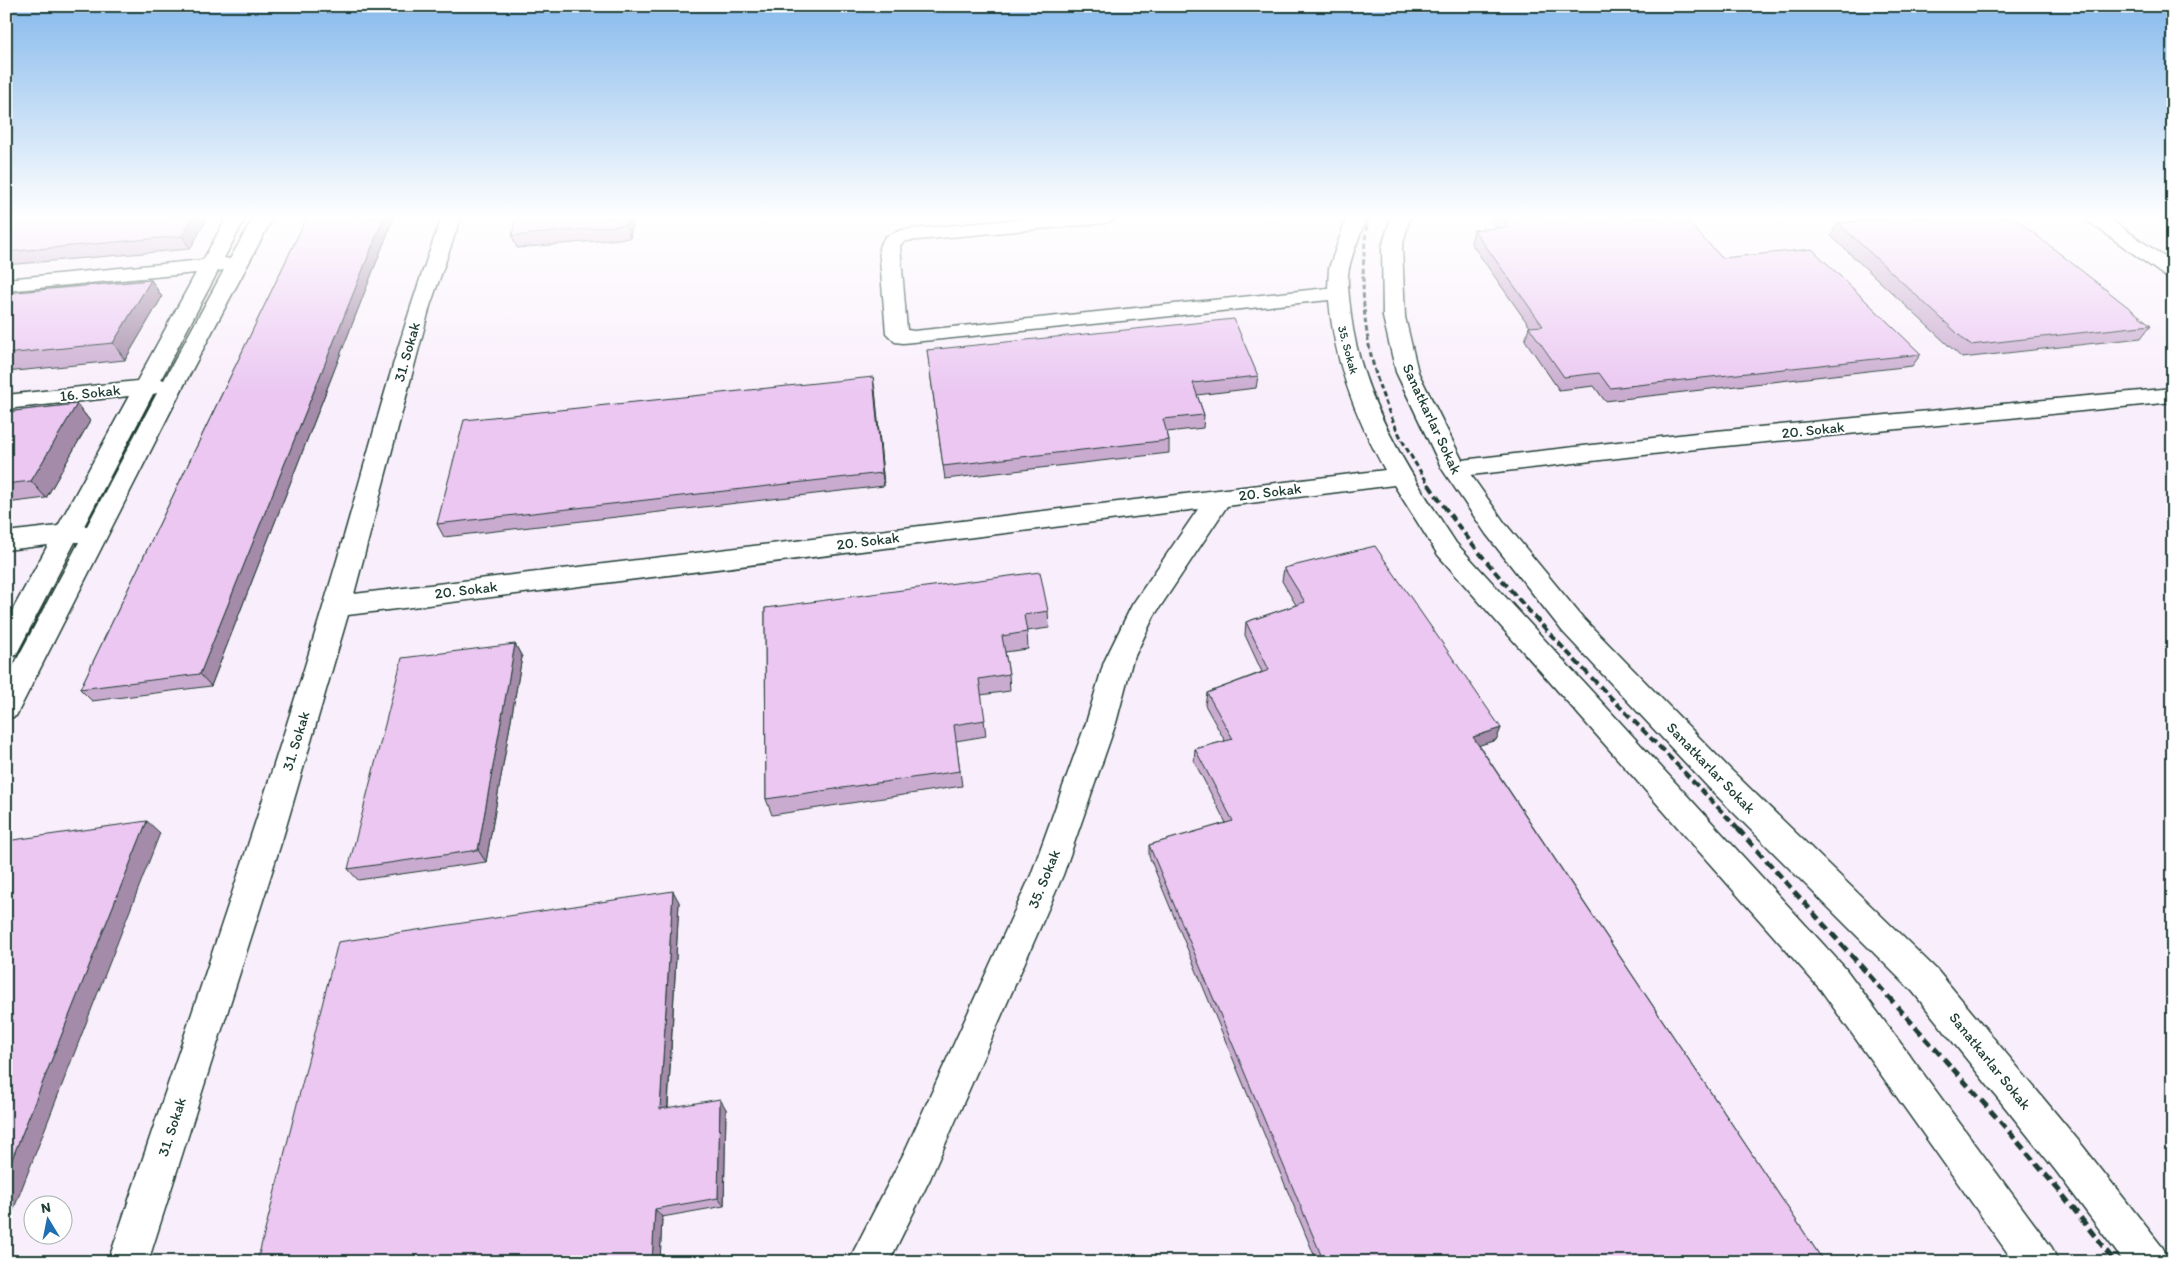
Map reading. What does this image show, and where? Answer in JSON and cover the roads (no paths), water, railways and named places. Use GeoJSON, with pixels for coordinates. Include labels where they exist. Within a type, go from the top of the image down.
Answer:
{"type":"FeatureCollection","features":[{"type":"Feature","properties":{"kind":"street"},"geometry":{"type":"LineString","coordinates":[[6,285],[101,276]]}},
{"type":"Feature","properties":{"kind":"street"},"geometry":{"type":"LineString","coordinates":[[6,648],[205,276]]}},
{"type":"Feature","properties":{"kind":"street"},"geometry":{"type":"LineString","coordinates":[[6,708],[231,276]]}},
{"type":"Feature","properties":{"kind":"street","name":"31. Sokak"},"geometry":{"type":"LineString","coordinates":[[128,1262],[267,837],[337,606],[420,306],[430,276]]}},
{"type":"Feature","properties":{"kind":"street"},"geometry":{"type":"LineString","coordinates":[[891,276],[897,333],[903,337],[1338,293]]}},
{"type":"Feature","properties":{"kind":"street","name":"35. Sokak"},"geometry":{"type":"LineString","coordinates":[[1338,276],[1340,323],[1352,371],[1374,424],[1400,476],[1447,549],[1833,979],[2038,1262]]}},
{"type":"Feature","properties":{"kind":"street","name":"Sanatkarlar Sokak"},"geometry":{"type":"LineString","coordinates":[[1393,276],[1394,317],[1407,372],[1454,469],[1495,528],[1573,625],[1719,778],[1925,981],[2069,1158],[2149,1262]]}},
{"type":"Feature","properties":{"kind":"street","name":"16. Sokak"},"geometry":{"type":"LineString","coordinates":[[6,402],[173,385]]}},
{"type":"Feature","properties":{"kind":"street","name":"20. Sokak"},"geometry":{"type":"LineString","coordinates":[[1454,469],[1705,440],[2173,395]]}},
{"type":"Feature","properties":{"kind":"street","name":"20. Sokak"},"geometry":{"type":"LineString","coordinates":[[337,606],[1400,476]]}},
{"type":"Feature","properties":{"kind":"street","name":"35. Sokak"},"geometry":{"type":"LineString","coordinates":[[868,1262],[917,1166],[1047,875],[1101,723],[1118,662],[1142,612],[1218,498]]}},
{"type":"Feature","properties":{"kind":"street"},"geometry":{"type":"LineString","coordinates":[[6,541],[100,530]]}},
{"type":"Feature","properties":{"kind":"railway"},"geometry":{"type":"LineString","coordinates":[[1363,276],[1366,324],[1372,358],[1381,391],[1394,423],[1430,486]]}},
{"type":"Feature","properties":{"kind":"railway"},"geometry":{"type":"LineString","coordinates":[[1429,485],[1463,532],[1538,621],[1739,830]]}},
{"type":"Feature","properties":{"kind":"railway"},"geometry":{"type":"LineString","coordinates":[[1738,829],[2006,1128],[2062,1194],[2115,1262]]}}]}
